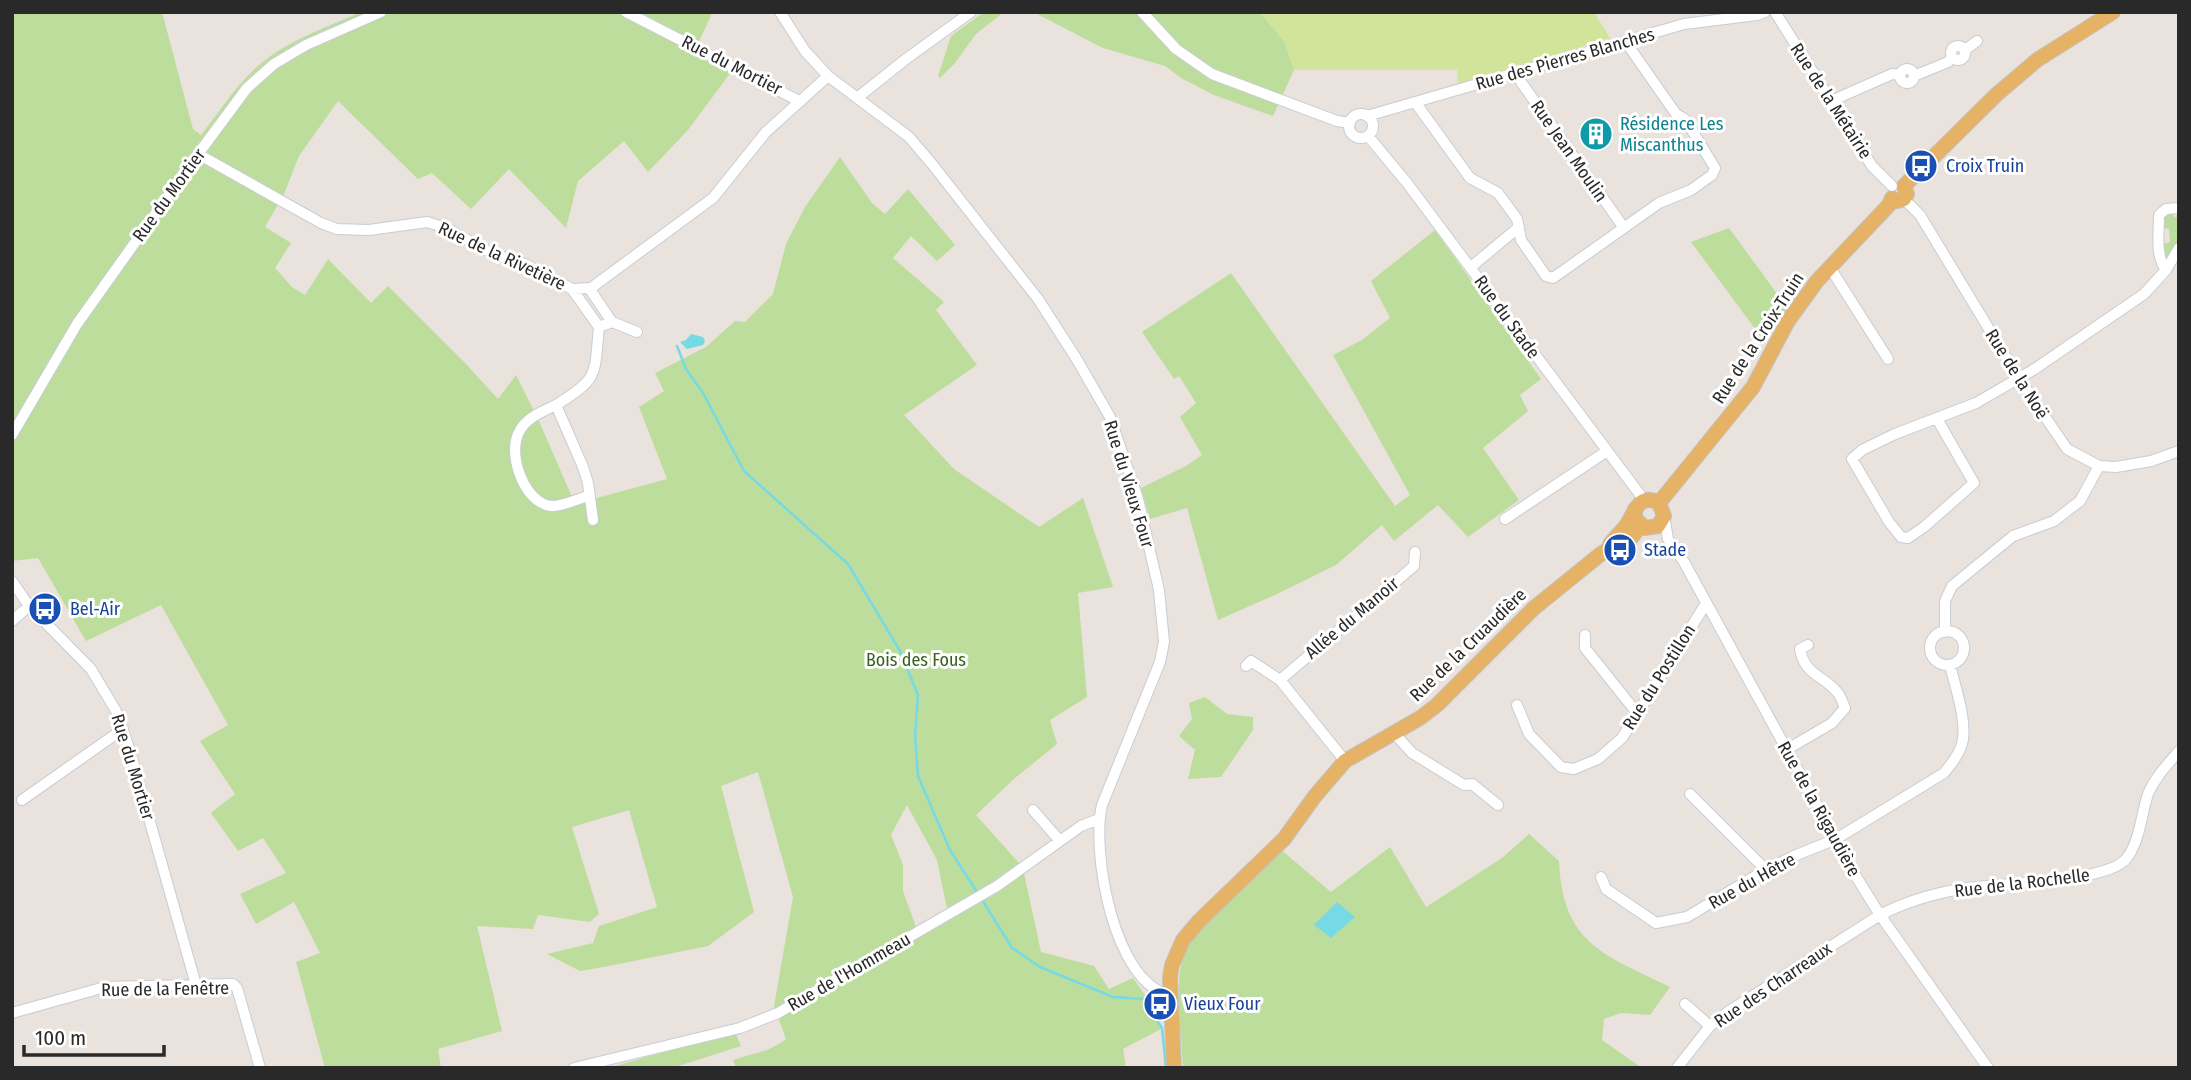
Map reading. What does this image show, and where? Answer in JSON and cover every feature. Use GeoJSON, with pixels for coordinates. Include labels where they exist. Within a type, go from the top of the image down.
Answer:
{"type":"FeatureCollection","features":[{"type":"Feature","properties":{"kind":"main road","name":"Rue de la Croix-Truin"},"geometry":{"type":"LineString","coordinates":[[1662,510],[1753,387],[1788,321],[1829,267],[1889,205],[1898,192],[1996,94],[2037,60],[2113,12]]}},
{"type":"Feature","properties":{"kind":"main road"},"geometry":{"type":"LineString","coordinates":[[1602,553],[1639,505],[1650,499],[1662,510],[1662,522],[1647,527],[1635,519],[1639,505]]}},
{"type":"Feature","properties":{"kind":"main road","name":"Rue de la Cruaudière"},"geometry":{"type":"LineString","coordinates":[[1174,1068],[1170,995],[1172,965],[1183,940],[1199,921],[1284,839],[1322,787],[1345,761],[1437,705],[1534,608],[1602,553],[1647,527]]}},
{"type":"Feature","properties":{"kind":"street","name":"Rue du Mortier"},"geometry":{"type":"LineString","coordinates":[[12,435],[77,324],[247,88],[274,64],[306,45],[381,12]]}},
{"type":"Feature","properties":{"kind":"street","name":"Rue du Mortier"},"geometry":{"type":"LineString","coordinates":[[626,12],[799,101]]}},
{"type":"Feature","properties":{"kind":"street","name":"Rue du Vieux Four"},"geometry":{"type":"LineString","coordinates":[[780,12],[805,51],[828,76],[909,137],[1038,299],[1110,417],[1120,442],[1138,499],[1159,590],[1164,642],[1160,662],[1102,805],[1099,819],[1100,864],[1110,913],[1139,976],[1153,988],[1170,995]]}},
{"type":"Feature","properties":{"kind":"street"},"geometry":{"type":"LineString","coordinates":[[857,98],[971,12]]}},
{"type":"Feature","properties":{"kind":"street"},"geometry":{"type":"LineString","coordinates":[[1142,12],[1176,50],[1212,74],[1337,121],[1350,123]]}},
{"type":"Feature","properties":{"kind":"street","name":"Rue des Pierres Blanches"},"geometry":{"type":"LineString","coordinates":[[1367,116],[1684,24],[1765,12]]}},
{"type":"Feature","properties":{"kind":"street","name":"Rue de la Métairie"},"geometry":{"type":"LineString","coordinates":[[1775,12],[1872,166],[1898,192]]}},
{"type":"Feature","properties":{"kind":"street"},"geometry":{"type":"LineString","coordinates":[[1415,102],[1470,178],[1498,193],[1517,219],[1521,240],[1546,276],[1553,278],[1659,203],[1691,190],[1712,175],[1715,168],[1685,119],[1675,114],[1625,41]]}},
{"type":"Feature","properties":{"kind":"street"},"geometry":{"type":"LineString","coordinates":[[1830,101],[1892,74],[1900,75],[1906,69],[1914,76],[1948,62],[1955,47],[1965,50],[1977,41]]}},
{"type":"Feature","properties":{"kind":"street","name":"Rue Jean Moulin"},"geometry":{"type":"LineString","coordinates":[[1517,72],[1521,82],[1624,228]]}},
{"type":"Feature","properties":{"kind":"street","name":"Rue de la Rivetière"},"geometry":{"type":"LineString","coordinates":[[198,154],[321,223],[348,230],[369,230],[427,222],[446,228],[493,254],[525,264],[572,289],[589,288],[713,198],[765,132],[828,76]]}},
{"type":"Feature","properties":{"kind":"street"},"geometry":{"type":"LineString","coordinates":[[1357,115],[1367,116],[1373,126],[1368,136],[1354,136],[1350,123],[1357,115]]}},
{"type":"Feature","properties":{"kind":"street","name":"Rue du Stade"},"geometry":{"type":"LineString","coordinates":[[1368,136],[1471,267],[1607,451],[1639,505]]}},
{"type":"Feature","properties":{"kind":"street","name":"Rue de la Noë"},"geometry":{"type":"LineString","coordinates":[[1898,192],[1920,215],[2060,442],[2074,454],[2099,466]]}},
{"type":"Feature","properties":{"kind":"street"},"geometry":{"type":"LineString","coordinates":[[2166,270],[2161,264],[2159,215],[2166,209],[2179,208]]}},
{"type":"Feature","properties":{"kind":"street"},"geometry":{"type":"LineString","coordinates":[[1471,267],[1518,227]]}},
{"type":"Feature","properties":{"kind":"street"},"geometry":{"type":"LineString","coordinates":[[1937,419],[1974,483],[1924,527],[1908,538],[1901,537],[1889,522],[1852,459],[1862,450],[1895,434],[1976,403],[2033,370],[2144,294],[2166,270],[2179,248]]}},
{"type":"Feature","properties":{"kind":"street"},"geometry":{"type":"LineString","coordinates":[[1829,267],[1888,359]]}},
{"type":"Feature","properties":{"kind":"street"},"geometry":{"type":"LineString","coordinates":[[589,288],[612,322],[636,332]]}},
{"type":"Feature","properties":{"kind":"street"},"geometry":{"type":"LineString","coordinates":[[572,289],[599,327],[594,371],[581,390],[532,417],[517,436],[515,449],[522,479],[535,499],[542,504],[554,507],[588,496]]}},
{"type":"Feature","properties":{"kind":"street"},"geometry":{"type":"LineString","coordinates":[[599,327],[612,322]]}},
{"type":"Feature","properties":{"kind":"street"},"geometry":{"type":"LineString","coordinates":[[556,405],[583,467],[593,520]]}},
{"type":"Feature","properties":{"kind":"street"},"geometry":{"type":"LineString","coordinates":[[1505,519],[1607,451]]}},
{"type":"Feature","properties":{"kind":"street"},"geometry":{"type":"LineString","coordinates":[[1945,632],[1945,601],[1952,586],[2013,536],[2054,521],[2080,501],[2099,466],[2116,467],[2140,463],[2179,451]]}},
{"type":"Feature","properties":{"kind":"street","name":"Rue de la Rigaudière"},"geometry":{"type":"LineString","coordinates":[[1662,510],[1668,539],[1684,562],[1705,605],[1880,915],[1988,1068]]}},
{"type":"Feature","properties":{"kind":"street","name":"Rue de la Rigaudière"},"geometry":{"type":"LineString","coordinates":[[1647,527],[1668,539]]}},
{"type":"Feature","properties":{"kind":"street","name":"Allée du Manoir"},"geometry":{"type":"LineString","coordinates":[[1280,680],[1414,566],[1415,552]]}},
{"type":"Feature","properties":{"kind":"street","name":"Rue du Mortier"},"geometry":{"type":"LineString","coordinates":[[12,581],[29,606],[91,669],[109,697],[123,729],[196,985]]}},
{"type":"Feature","properties":{"kind":"street","name":"Rue du Postillon"},"geometry":{"type":"LineString","coordinates":[[1517,705],[1529,734],[1561,766],[1574,769],[1598,759],[1622,738],[1705,605]]}},
{"type":"Feature","properties":{"kind":"street"},"geometry":{"type":"LineString","coordinates":[[12,621],[29,606]]}},
{"type":"Feature","properties":{"kind":"street"},"geometry":{"type":"LineString","coordinates":[[1945,632],[1955,633],[1964,646],[1959,660],[1950,665],[1939,663],[1931,654],[1932,642],[1945,632]]}},
{"type":"Feature","properties":{"kind":"street"},"geometry":{"type":"LineString","coordinates":[[1585,635],[1585,648],[1637,713]]}},
{"type":"Feature","properties":{"kind":"street"},"geometry":{"type":"LineString","coordinates":[[1786,750],[1832,723],[1845,708],[1838,693],[1811,673],[1802,662],[1800,649],[1808,645]]}},
{"type":"Feature","properties":{"kind":"street"},"geometry":{"type":"LineString","coordinates":[[1247,666],[1251,661],[1280,680],[1345,761]]}},
{"type":"Feature","properties":{"kind":"street","name":"Rue du Hêtre"},"geometry":{"type":"LineString","coordinates":[[1601,877],[1606,888],[1656,923],[1669,921],[1686,917],[1766,870],[1836,839],[1944,772],[1955,760],[1962,744],[1964,730],[1950,665]]}},
{"type":"Feature","properties":{"kind":"street"},"geometry":{"type":"LineString","coordinates":[[22,800],[123,729]]}},
{"type":"Feature","properties":{"kind":"street"},"geometry":{"type":"LineString","coordinates":[[1395,733],[1412,753],[1464,785],[1472,784],[1498,805]]}},
{"type":"Feature","properties":{"kind":"street","name":"Rue de la Rochelle"},"geometry":{"type":"LineString","coordinates":[[1880,915],[1902,904],[1959,889],[2088,876],[2112,870],[2124,861],[2132,848],[2152,787],[2179,751]]}},
{"type":"Feature","properties":{"kind":"street"},"geometry":{"type":"LineString","coordinates":[[1690,794],[1766,870]]}},
{"type":"Feature","properties":{"kind":"street"},"geometry":{"type":"LineString","coordinates":[[1034,810],[1060,842]]}},
{"type":"Feature","properties":{"kind":"street","name":"Rue de l'Hommeau"},"geometry":{"type":"LineString","coordinates":[[573,1068],[740,1028],[778,1013],[997,886],[1081,826],[1099,819]]}},
{"type":"Feature","properties":{"kind":"street","name":"Rue des Charreaux"},"geometry":{"type":"LineString","coordinates":[[1677,1068],[1710,1026],[1729,1011],[1880,915]]}},
{"type":"Feature","properties":{"kind":"street","name":"Rue de la Fenêtre"},"geometry":{"type":"LineString","coordinates":[[12,1013],[105,987],[233,984],[237,988],[260,1068]]}},
{"type":"Feature","properties":{"kind":"street"},"geometry":{"type":"LineString","coordinates":[[1685,1004],[1710,1026]]}},
{"type":"Feature","properties":{"kind":"green space","name":"Bois des Fous"},"geometry":{"type":"Polygon","coordinates":[[[12,12],[162,12],[193,129],[201,135],[238,86],[264,61],[298,40],[361,12],[716,12],[712,13],[693,55],[731,72],[688,130],[648,172],[624,141],[578,181],[566,228],[509,169],[471,209],[432,173],[418,179],[338,101],[299,156],[284,194],[265,227],[291,243],[275,268],[292,287],[305,295],[328,259],[371,303],[388,286],[498,399],[516,375],[575,504],[667,479],[639,407],[664,391],[655,373],[706,347],[735,321],[745,322],[773,294],[786,244],[805,207],[840,157],[872,203],[885,214],[908,189],[955,245],[937,261],[911,236],[893,258],[944,302],[936,310],[977,365],[904,415],[954,469],[1039,527],[1083,498],[1113,587],[1078,593],[1087,697],[1050,720],[1057,744],[1015,778],[976,815],[1019,863],[947,909],[937,860],[907,805],[891,835],[903,865],[903,891],[922,936],[1000,891],[1024,873],[1041,952],[1094,966],[1109,989],[1133,978],[1152,1005],[1161,1029],[1123,1049],[1126,1068],[736,1068],[733,1060],[767,1050],[786,1039],[774,1006],[793,897],[758,772],[721,786],[754,912],[708,946],[580,971],[547,954],[593,943],[599,926],[657,907],[629,810],[572,827],[599,914],[590,922],[538,915],[533,929],[477,926],[502,1031],[438,1049],[441,1068],[325,1068],[296,962],[320,953],[294,902],[256,924],[240,894],[286,873],[263,838],[238,851],[211,813],[235,794],[200,741],[228,725],[161,605],[86,641],[38,558],[12,561],[12,12]]]}},
{"type":"Feature","properties":{"kind":"green space"},"geometry":{"type":"Polygon","coordinates":[[[984,12],[1004,12],[976,34],[955,63],[940,78],[938,76],[951,36],[984,12]]]}},
{"type":"Feature","properties":{"kind":"green space"},"geometry":{"type":"Polygon","coordinates":[[[1033,12],[1260,12],[1284,41],[1294,70],[1273,116],[1214,95],[1181,78],[1165,66],[1103,48],[1033,12]]]}},
{"type":"Feature","properties":{"kind":"green space"},"geometry":{"type":"Polygon","coordinates":[[[1260,12],[1594,12],[1610,38],[1458,84],[1457,70],[1294,70],[1284,41],[1260,12]]]}},
{"type":"Feature","properties":{"kind":"green space"},"geometry":{"type":"Polygon","coordinates":[[[2173,212],[2174,217],[2179,217],[2179,241],[2170,257],[2166,258],[2163,244],[2170,242],[2169,229],[2162,228],[2163,217],[2173,212]]]}},
{"type":"Feature","properties":{"kind":"green space"},"geometry":{"type":"Polygon","coordinates":[[[1729,228],[1789,310],[1764,341],[1691,242],[1729,228]]]}},
{"type":"Feature","properties":{"kind":"green space"},"geometry":{"type":"Polygon","coordinates":[[[1435,230],[1541,379],[1520,395],[1528,411],[1483,448],[1519,500],[1468,537],[1438,505],[1394,541],[1382,525],[1336,565],[1218,620],[1187,508],[1150,519],[1141,488],[1202,455],[1180,417],[1196,403],[1179,376],[1174,379],[1142,332],[1231,273],[1395,506],[1410,495],[1333,355],[1362,340],[1390,318],[1371,281],[1435,230]]]}},
{"type":"Feature","properties":{"kind":"green space"},"geometry":{"type":"Polygon","coordinates":[[[1205,697],[1227,714],[1253,717],[1253,730],[1221,777],[1188,779],[1195,750],[1179,736],[1192,719],[1189,703],[1205,697]]]}},
{"type":"Feature","properties":{"kind":"green space"},"geometry":{"type":"Polygon","coordinates":[[[1529,834],[1559,861],[1568,911],[1578,929],[1607,955],[1670,987],[1650,1015],[1621,1013],[1604,1019],[1602,1040],[1642,1068],[1183,1068],[1179,983],[1183,959],[1190,943],[1212,913],[1280,849],[1331,892],[1390,847],[1426,907],[1502,858],[1529,834]]]}},
{"type":"Feature","properties":{"kind":"green space"},"geometry":{"type":"Polygon","coordinates":[[[735,1032],[741,1046],[672,1068],[608,1068],[735,1032]]]}},
{"type":"Feature","properties":{"kind":"water"},"geometry":{"type":"Polygon","coordinates":[[[691,334],[703,337],[703,345],[687,349],[680,342],[691,334]]]}},
{"type":"Feature","properties":{"kind":"water"},"geometry":{"type":"Polygon","coordinates":[[[1337,902],[1355,917],[1331,938],[1314,925],[1337,902]]]}},
{"type":"Feature","properties":{"kind":"waterway"},"geometry":{"type":"LineString","coordinates":[[677,346],[686,369],[703,393],[744,471],[848,564],[900,651],[918,695],[915,736],[918,776],[950,850],[977,892]]}},
{"type":"Feature","properties":{"kind":"waterway"},"geometry":{"type":"LineString","coordinates":[[981,898],[1012,948],[1040,967],[1113,997],[1143,999],[1162,1028],[1166,1068]]}},
{"type":"Feature","properties":{"kind":"place","name":"Résidence Les Miscanthus"},"geometry":{"type":"Point","coordinates":[1596,134]}},
{"type":"Feature","properties":{"kind":"place","name":"Croix Truin"},"geometry":{"type":"Point","coordinates":[1921,166]}},
{"type":"Feature","properties":{"kind":"place","name":"Stade"},"geometry":{"type":"Point","coordinates":[1620,550]}},
{"type":"Feature","properties":{"kind":"place","name":"Bel-Air"},"geometry":{"type":"Point","coordinates":[45,609]}},
{"type":"Feature","properties":{"kind":"place","name":"Vieux Four"},"geometry":{"type":"Point","coordinates":[1160,1004]}}]}
